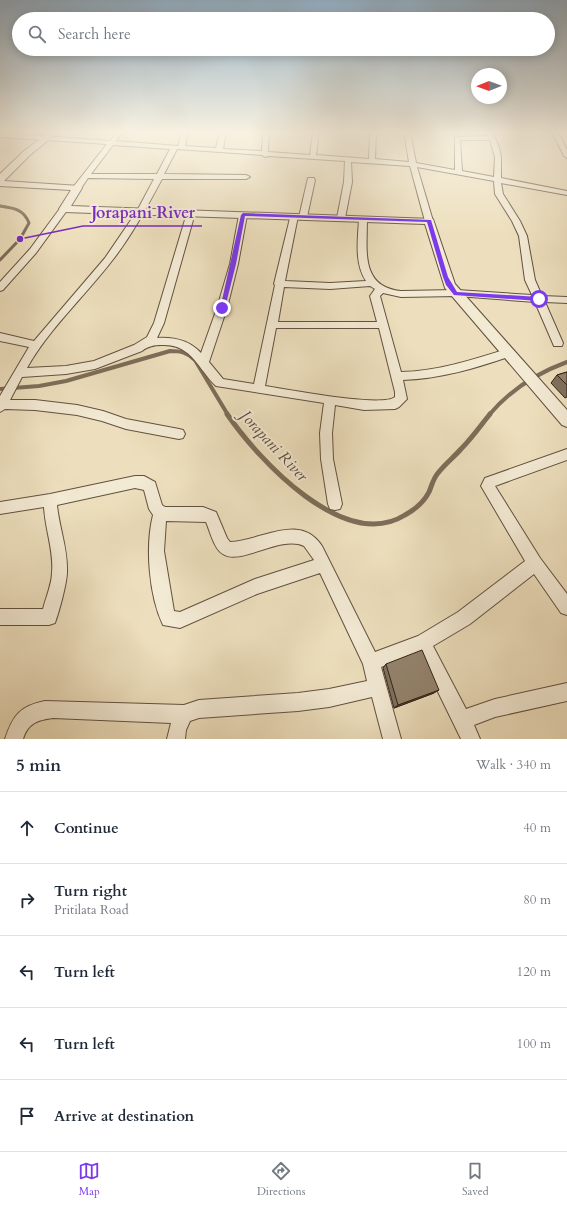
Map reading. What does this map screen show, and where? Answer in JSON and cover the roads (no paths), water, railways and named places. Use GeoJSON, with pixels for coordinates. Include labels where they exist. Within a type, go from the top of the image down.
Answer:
{"type":"FeatureCollection","features":[{"type":"Feature","properties":{"kind":"street"},"geometry":{"type":"LineString","coordinates":[[0,179],[14,166]]}},
{"type":"Feature","properties":{"kind":"street"},"geometry":{"type":"LineString","coordinates":[[0,288],[33,251],[64,209],[77,188],[94,166]]}},
{"type":"Feature","properties":{"kind":"street"},"geometry":{"type":"LineString","coordinates":[[165,166],[141,211],[104,266],[36,344],[2,404],[35,405],[77,410],[103,416],[126,424],[179,434]]}},
{"type":"Feature","properties":{"kind":"street"},"geometry":{"type":"LineString","coordinates":[[341,218],[348,182],[348,166]]}},
{"type":"Feature","properties":{"kind":"street"},"geometry":{"type":"LineString","coordinates":[[414,166],[445,277],[449,285],[567,421]]}},
{"type":"Feature","properties":{"kind":"street"},"geometry":{"type":"LineString","coordinates":[[427,166],[566,194]]}},
{"type":"Feature","properties":{"kind":"street"},"geometry":{"type":"LineString","coordinates":[[458,166],[458,172]]}},
{"type":"Feature","properties":{"kind":"street"},"geometry":{"type":"LineString","coordinates":[[498,166],[497,180],[499,194],[516,221],[523,236],[530,280],[558,343]]}},
{"type":"Feature","properties":{"kind":"street"},"geometry":{"type":"LineString","coordinates":[[87,176],[246,177]]}},
{"type":"Feature","properties":{"kind":"street"},"geometry":{"type":"LineString","coordinates":[[259,389],[279,284],[298,217],[311,180]]}},
{"type":"Feature","properties":{"kind":"street"},"geometry":{"type":"LineString","coordinates":[[0,183],[77,188]]}},
{"type":"Feature","properties":{"kind":"street"},"geometry":{"type":"LineString","coordinates":[[64,209],[429,221]]}},
{"type":"Feature","properties":{"kind":"street"},"geometry":{"type":"LineString","coordinates":[[18,374],[66,370],[94,365],[122,355],[144,344],[150,339],[159,323],[191,213]]}},
{"type":"Feature","properties":{"kind":"street"},"geometry":{"type":"LineString","coordinates":[[203,363],[222,308],[234,264],[243,215]]}},
{"type":"Feature","properties":{"kind":"street"},"geometry":{"type":"LineString","coordinates":[[144,344],[176,342],[186,345],[203,363],[210,374],[220,382],[330,401],[364,405],[394,404],[401,399],[401,392],[375,296],[377,286],[367,273],[364,261],[363,219]]}},
{"type":"Feature","properties":{"kind":"street"},"geometry":{"type":"LineString","coordinates":[[279,284],[377,286],[391,292],[402,293],[456,293],[567,300]]}},
{"type":"Feature","properties":{"kind":"street"},"geometry":{"type":"LineString","coordinates":[[271,325],[382,325]]}},
{"type":"Feature","properties":{"kind":"street"},"geometry":{"type":"LineString","coordinates":[[0,338],[36,344]]}},
{"type":"Feature","properties":{"kind":"street"},"geometry":{"type":"LineString","coordinates":[[396,376],[420,376],[444,373],[509,355]]}},
{"type":"Feature","properties":{"kind":"street"},"geometry":{"type":"LineString","coordinates":[[330,401],[326,433],[327,459],[334,504]]}},
{"type":"Feature","properties":{"kind":"street"},"geometry":{"type":"LineString","coordinates":[[567,454],[488,484],[488,488],[535,563],[567,607]]}},
{"type":"Feature","properties":{"kind":"street"},"geometry":{"type":"LineString","coordinates":[[0,508],[50,500],[135,482],[144,482],[150,486],[156,508],[161,513],[203,514],[211,517],[222,543],[228,549],[237,550],[285,537],[298,537],[309,541],[317,551],[324,564],[371,662],[392,739]]}},
{"type":"Feature","properties":{"kind":"street"},"geometry":{"type":"LineString","coordinates":[[0,617],[49,616],[60,573],[58,549],[52,524],[50,500]]}},
{"type":"Feature","properties":{"kind":"street"},"geometry":{"type":"LineString","coordinates":[[161,513],[157,526],[155,542],[157,564],[166,613],[169,619],[180,620],[255,587],[324,564]]}},
{"type":"Feature","properties":{"kind":"street"},"geometry":{"type":"LineString","coordinates":[[371,662],[423,643],[464,618],[535,563]]}},
{"type":"Feature","properties":{"kind":"street"},"geometry":{"type":"LineString","coordinates":[[423,643],[471,739]]}},
{"type":"Feature","properties":{"kind":"street"},"geometry":{"type":"LineString","coordinates":[[14,739],[26,716],[37,710],[53,708],[184,714],[199,709],[263,706],[329,698],[378,687]]}},
{"type":"Feature","properties":{"kind":"street"},"geometry":{"type":"LineString","coordinates":[[462,720],[495,708],[567,692]]}},
{"type":"Feature","properties":{"kind":"street"},"geometry":{"type":"LineString","coordinates":[[176,739],[177,730],[184,714]]}},
{"type":"Feature","properties":{"kind":"waterway","name":"Jorapani River"},"geometry":{"type":"LineString","coordinates":[[0,260],[20,239],[29,223],[27,218],[18,210],[0,206],[5,207]]}},
{"type":"Feature","properties":{"kind":"waterway","name":"Jorapani River"},"geometry":{"type":"LineString","coordinates":[[0,389],[39,386],[66,381],[170,351],[177,351],[184,352],[195,360],[228,415]]}},
{"type":"Feature","properties":{"kind":"waterway","name":"Jorapani River"},"geometry":{"type":"LineString","coordinates":[[489,415],[497,406],[525,383],[545,371],[567,362]]}},
{"type":"Feature","properties":{"kind":"waterway","name":"Jorapani River"},"geometry":{"type":"LineString","coordinates":[[227,414],[259,454],[281,476],[305,496],[330,512],[356,522],[381,523],[405,515],[422,502],[427,496],[438,473],[469,440],[490,414]]}},
{"type":"Feature","properties":{"kind":"place","name":"Jorapani River"},"geometry":{"type":"Point","coordinates":[20,239]}}]}
